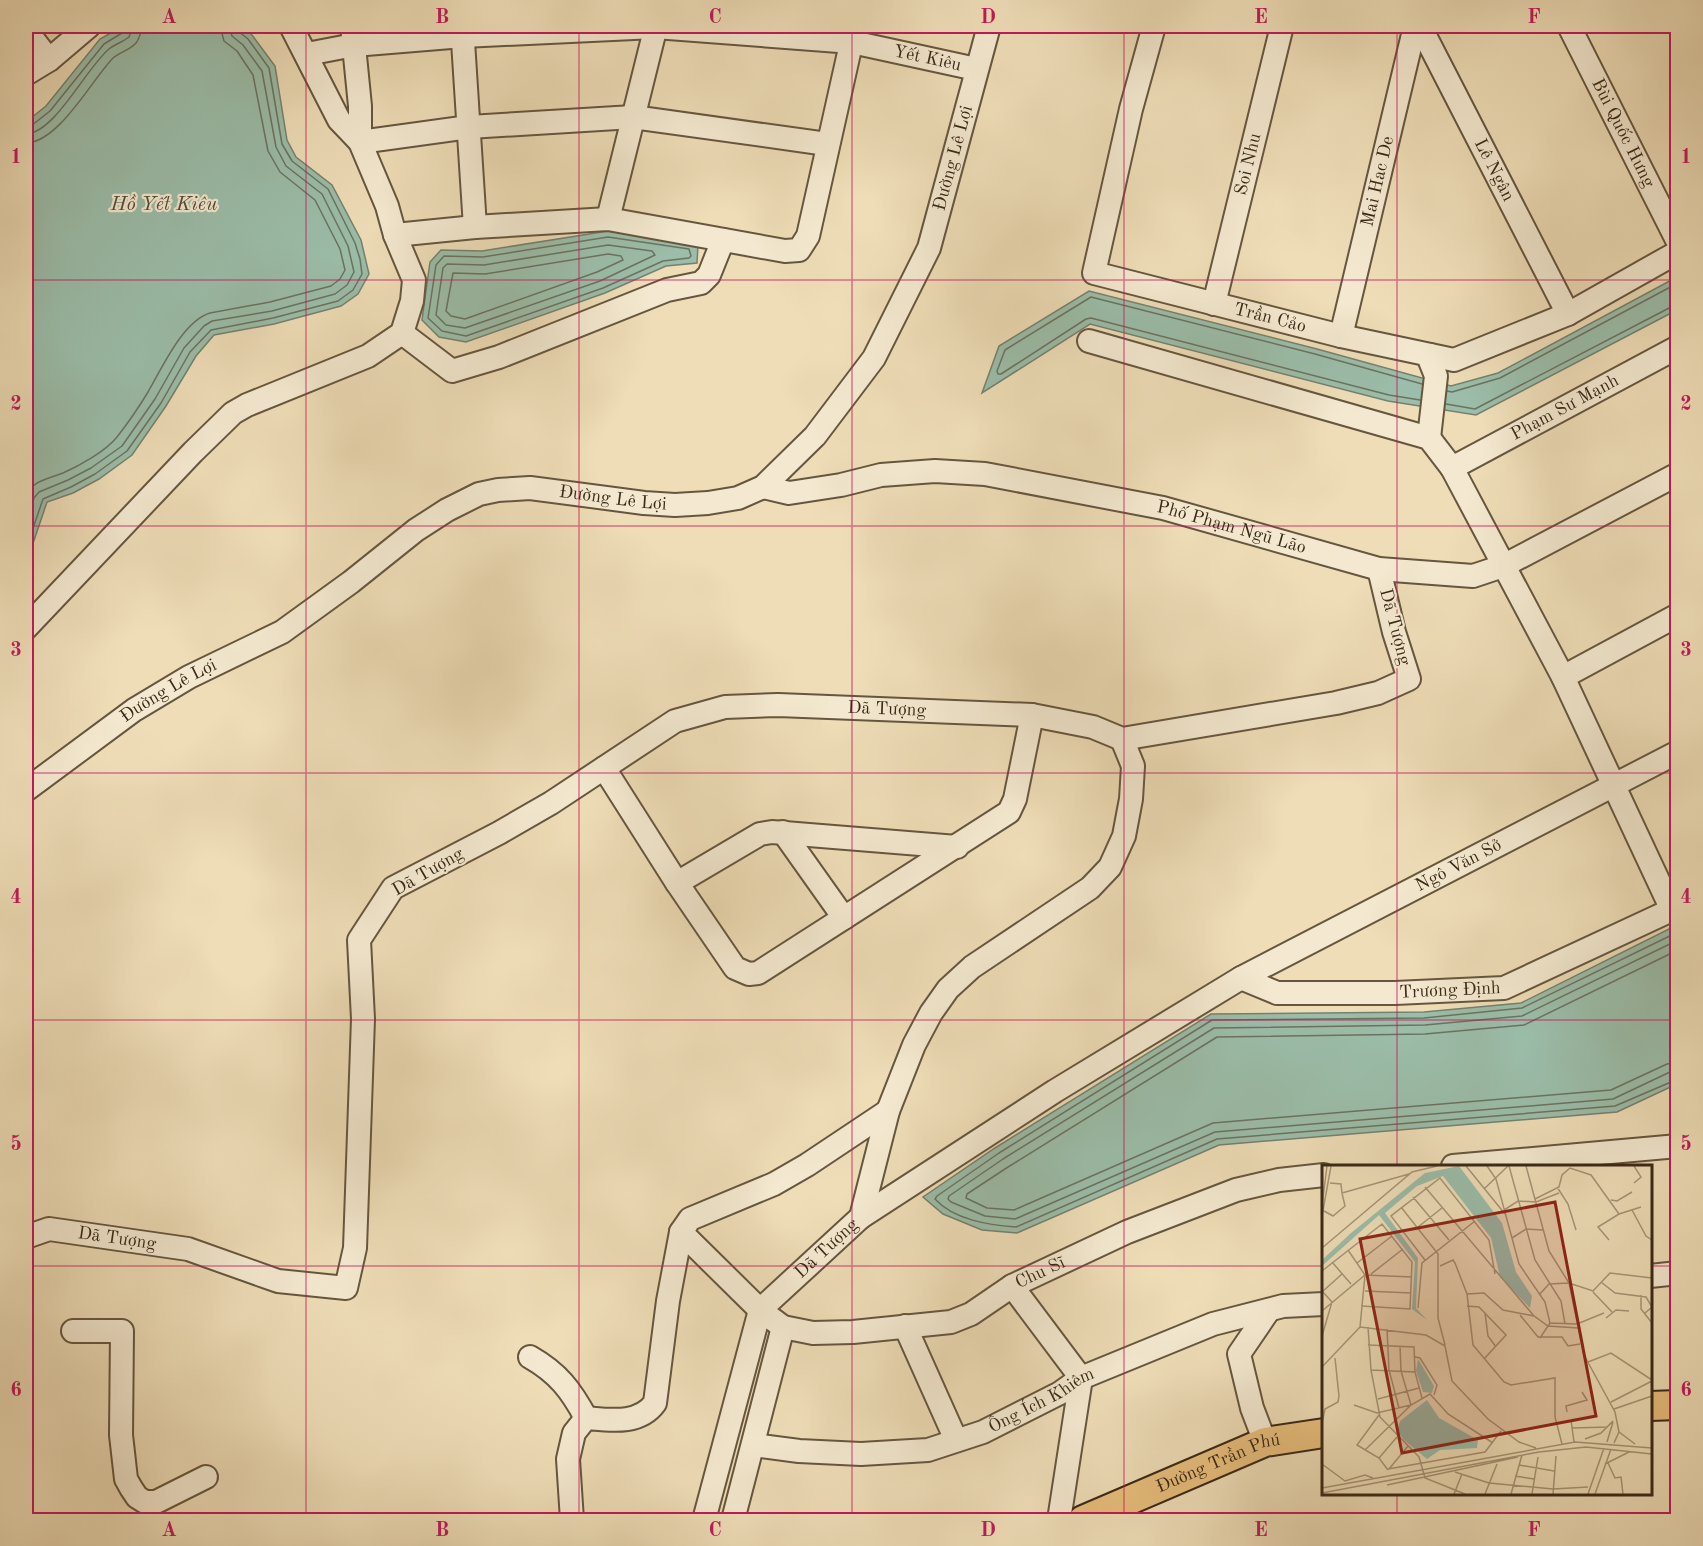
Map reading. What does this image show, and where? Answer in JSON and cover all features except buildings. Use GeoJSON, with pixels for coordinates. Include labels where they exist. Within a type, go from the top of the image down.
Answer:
{"type":"FeatureCollection","features":[{"type":"Feature","properties":{"kind":"main road"},"geometry":{"type":"LineString","coordinates":[[1652,1406],[1677,1405]]}},
{"type":"Feature","properties":{"kind":"main road","name":"Đường Trần Phú"},"geometry":{"type":"LineString","coordinates":[[1083,1521],[1265,1442],[1322,1432]]}},
{"type":"Feature","properties":{"kind":"street"},"geometry":{"type":"LineString","coordinates":[[26,74],[49,60],[89,26]]}},
{"type":"Feature","properties":{"kind":"street"},"geometry":{"type":"LineString","coordinates":[[26,628],[233,413],[368,356],[402,333],[412,301],[414,280],[360,141],[339,120],[291,26]]}},
{"type":"Feature","properties":{"kind":"street"},"geometry":{"type":"LineString","coordinates":[[608,219],[655,26]]}},
{"type":"Feature","properties":{"kind":"street","name":"Yết Kiêu"},"geometry":{"type":"LineString","coordinates":[[307,54],[353,35],[655,26],[853,34],[976,69]]}},
{"type":"Feature","properties":{"kind":"street","name":"Đường Lê Lợi"},"geometry":{"type":"LineString","coordinates":[[26,790],[135,710],[189,677],[282,632],[351,582],[416,530],[447,510],[479,494],[530,488],[675,505],[738,498],[763,487],[815,436],[874,358],[929,248],[989,26]]}},
{"type":"Feature","properties":{"kind":"street","name":"Trần Cảo"},"geometry":{"type":"LineString","coordinates":[[1154,26],[1131,109],[1094,273],[1341,336],[1433,366],[1454,360],[1568,314],[1677,252]]}},
{"type":"Feature","properties":{"kind":"street","name":"Soi Nhu"},"geometry":{"type":"LineString","coordinates":[[1215,304],[1282,26]]}},
{"type":"Feature","properties":{"kind":"street","name":"Mai Hac De"},"geometry":{"type":"LineString","coordinates":[[1341,336],[1415,26]]}},
{"type":"Feature","properties":{"kind":"street","name":"Lê Ngân"},"geometry":{"type":"LineString","coordinates":[[1420,26],[1568,314]]}},
{"type":"Feature","properties":{"kind":"street","name":"Bùi Quốc Hưng"},"geometry":{"type":"LineString","coordinates":[[1569,26],[1677,242]]}},
{"type":"Feature","properties":{"kind":"street"},"geometry":{"type":"LineString","coordinates":[[26,30],[49,60]]}},
{"type":"Feature","properties":{"kind":"street"},"geometry":{"type":"LineString","coordinates":[[463,31],[475,227]]}},
{"type":"Feature","properties":{"kind":"street"},"geometry":{"type":"LineString","coordinates":[[395,235],[475,227],[608,219],[723,240],[785,250],[800,250],[808,236],[853,34]]}},
{"type":"Feature","properties":{"kind":"street"},"geometry":{"type":"LineString","coordinates":[[353,35],[360,106],[360,141]]}},
{"type":"Feature","properties":{"kind":"street"},"geometry":{"type":"LineString","coordinates":[[360,141],[469,127],[633,117],[827,144]]}},
{"type":"Feature","properties":{"kind":"street"},"geometry":{"type":"LineString","coordinates":[[402,333],[452,371],[469,367],[667,290],[700,283],[709,275],[723,240]]}},
{"type":"Feature","properties":{"kind":"street"},"geometry":{"type":"LineString","coordinates":[[1089,341],[1430,432]]}},
{"type":"Feature","properties":{"kind":"street","name":"Phạm Sư Mạnh"},"geometry":{"type":"LineString","coordinates":[[1452,468],[1677,347]]}},
{"type":"Feature","properties":{"kind":"street"},"geometry":{"type":"LineString","coordinates":[[1433,366],[1430,432],[1452,468],[1563,677],[1675,908]]}},
{"type":"Feature","properties":{"kind":"street","name":"Phố Phạm Ngũ Lão"},"geometry":{"type":"LineString","coordinates":[[763,487],[789,493],[841,485],[881,475],[934,471],[985,474],[1163,508],[1379,569],[1473,576],[1503,566],[1677,474]]}},
{"type":"Feature","properties":{"kind":"street","name":"Dã Tượng"},"geometry":{"type":"LineString","coordinates":[[26,1237],[49,1229],[188,1249],[278,1281],[346,1288],[355,1248],[363,1019],[359,940],[393,888],[500,833],[551,803],[675,721],[724,707],[778,705],[1032,715],[1093,726],[1122,739],[1336,703],[1378,693],[1409,679],[1394,632],[1379,569]]}},
{"type":"Feature","properties":{"kind":"street"},"geometry":{"type":"LineString","coordinates":[[1563,677],[1677,615]]}},
{"type":"Feature","properties":{"kind":"street"},"geometry":{"type":"LineString","coordinates":[[604,768],[677,883],[735,968],[749,974],[758,973],[1009,812],[1015,799],[1032,715]]}},
{"type":"Feature","properties":{"kind":"street","name":"Dã Tượng"},"geometry":{"type":"LineString","coordinates":[[760,1310],[861,1217],[888,1111],[914,1046],[931,1013],[948,989],[972,967],[1090,888],[1110,867],[1124,836],[1131,800],[1133,766],[1122,739]]}},
{"type":"Feature","properties":{"kind":"street","name":"Ngô Văn Sở"},"geometry":{"type":"LineString","coordinates":[[861,1217],[1055,1091],[1241,978],[1677,752]]}},
{"type":"Feature","properties":{"kind":"street"},"geometry":{"type":"LineString","coordinates":[[677,883],[760,834],[783,832],[957,847]]}},
{"type":"Feature","properties":{"kind":"street"},"geometry":{"type":"LineString","coordinates":[[783,832],[844,918]]}},
{"type":"Feature","properties":{"kind":"street","name":"Trương Định"},"geometry":{"type":"LineString","coordinates":[[1241,978],[1277,993],[1395,993],[1504,988],[1675,908]]}},
{"type":"Feature","properties":{"kind":"street"},"geometry":{"type":"LineString","coordinates":[[586,1418],[622,1420],[648,1412],[655,1403],[668,1301],[681,1232],[690,1219],[774,1184],[888,1111]]}},
{"type":"Feature","properties":{"kind":"street"},"geometry":{"type":"LineString","coordinates":[[1498,1165],[1677,1146]]}},
{"type":"Feature","properties":{"kind":"street","name":"Chu Sĩ"},"geometry":{"type":"LineString","coordinates":[[681,1232],[760,1310],[783,1327],[813,1333],[835,1334],[951,1322],[971,1314],[1012,1286],[1127,1232],[1236,1190],[1279,1180],[1322,1175]]}},
{"type":"Feature","properties":{"kind":"street"},"geometry":{"type":"LineString","coordinates":[[1652,1276],[1677,1273]]}},
{"type":"Feature","properties":{"kind":"street"},"geometry":{"type":"LineString","coordinates":[[1012,1286],[1081,1378],[1059,1521]]}},
{"type":"Feature","properties":{"kind":"street","name":"Ông Ích Khiêm"},"geometry":{"type":"LineString","coordinates":[[753,1445],[799,1451],[861,1454],[928,1450],[983,1432],[1060,1393],[1081,1378],[1213,1323],[1282,1306],[1322,1304]]}},
{"type":"Feature","properties":{"kind":"street"},"geometry":{"type":"LineString","coordinates":[[704,1521],[760,1310]]}},
{"type":"Feature","properties":{"kind":"street"},"geometry":{"type":"LineString","coordinates":[[1265,1442],[1252,1408],[1239,1354],[1269,1310]]}},
{"type":"Feature","properties":{"kind":"street"},"geometry":{"type":"LineString","coordinates":[[905,1326],[956,1440]]}},
{"type":"Feature","properties":{"kind":"street"},"geometry":{"type":"LineString","coordinates":[[733,1521],[783,1327]]}},
{"type":"Feature","properties":{"kind":"street"},"geometry":{"type":"LineString","coordinates":[[74,1331],[122,1331],[121,1434],[126,1479],[137,1497],[145,1502],[152,1511],[206,1477]]}},
{"type":"Feature","properties":{"kind":"street"},"geometry":{"type":"LineString","coordinates":[[530,1357],[548,1367],[561,1380],[586,1418]]}},
{"type":"Feature","properties":{"kind":"street"},"geometry":{"type":"LineString","coordinates":[[572,1521],[568,1459],[574,1433],[586,1418]]}},
{"type":"Feature","properties":{"kind":"water","name":"Hồ Yết Kiêu"},"geometry":{"type":"Polygon","coordinates":[[[123,26],[239,26],[252,35],[275,66],[287,140],[296,157],[332,185],[361,240],[369,274],[358,294],[341,306],[274,324],[214,335],[196,356],[166,406],[132,455],[99,479],[73,493],[47,502],[26,564],[26,122],[46,106],[100,39],[123,26]]]}},
{"type":"Feature","properties":{"kind":"water"},"geometry":{"type":"Polygon","coordinates":[[[608,231],[698,245],[697,263],[666,266],[605,293],[466,342],[439,337],[422,320],[430,262],[441,250],[482,251],[608,231]]]}},
{"type":"Feature","properties":{"kind":"water"},"geometry":{"type":"Polygon","coordinates":[[[1677,277],[1677,310],[1476,415],[1388,401],[1090,324],[982,393],[999,346],[1089,291],[1451,386],[1498,373],[1677,277]]]}},
{"type":"Feature","properties":{"kind":"water"},"geometry":{"type":"Polygon","coordinates":[[[1677,925],[1677,1084],[1617,1112],[1219,1145],[1017,1233],[982,1230],[943,1214],[923,1197],[995,1148],[1211,1014],[1424,1012],[1521,1003],[1677,925]]]}}]}
